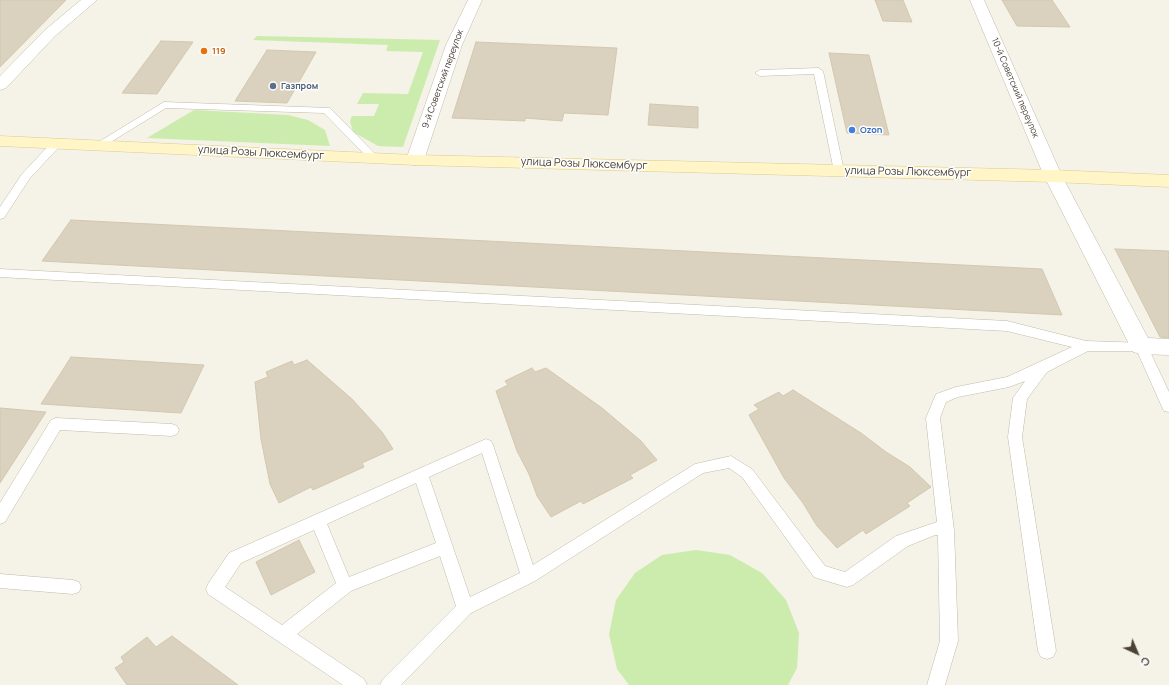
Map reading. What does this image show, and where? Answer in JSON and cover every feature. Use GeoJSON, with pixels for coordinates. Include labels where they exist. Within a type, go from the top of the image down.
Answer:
{"type":"FeatureCollection","features":[{"type":"Feature","properties":{"kind":"main road","name":"улица Розы Люксембург"},"geometry":{"type":"LineString","coordinates":[[0,141],[415,160],[838,170],[1169,181]]}},
{"type":"Feature","properties":{"kind":"street"},"geometry":{"type":"LineString","coordinates":[[0,85],[50,33],[90,0]]}},
{"type":"Feature","properties":{"kind":"street","name":"9-й Советский переулок"},"geometry":{"type":"LineString","coordinates":[[415,160],[454,45],[474,0]]}},
{"type":"Feature","properties":{"kind":"street","name":"10-й Советский переулок"},"geometry":{"type":"LineString","coordinates":[[978,0],[1053,176],[1141,346]]}},
{"type":"Feature","properties":{"kind":"street"},"geometry":{"type":"LineString","coordinates":[[1141,346],[1169,347]]}},
{"type":"Feature","properties":{"kind":"lane"},"geometry":{"type":"LineString","coordinates":[[760,73],[818,72],[838,170]]}},
{"type":"Feature","properties":{"kind":"lane"},"geometry":{"type":"LineString","coordinates":[[97,146],[164,105],[327,110],[374,158]]}},
{"type":"Feature","properties":{"kind":"lane"},"geometry":{"type":"LineString","coordinates":[[0,215],[26,176],[56,144]]}},
{"type":"Feature","properties":{"kind":"lane"},"geometry":{"type":"LineString","coordinates":[[0,273],[1008,326],[1086,346],[1141,346],[1169,407]]}},
{"type":"Feature","properties":{"kind":"lane"},"geometry":{"type":"LineString","coordinates":[[936,685],[949,641],[946,530],[933,418],[941,398],[956,392],[1009,382],[1042,368],[1086,346]]}},
{"type":"Feature","properties":{"kind":"lane"},"geometry":{"type":"LineString","coordinates":[[1042,368],[1020,398],[1015,437],[1047,651]]}},
{"type":"Feature","properties":{"kind":"lane"},"geometry":{"type":"LineString","coordinates":[[0,517],[56,424],[172,430]]}},
{"type":"Feature","properties":{"kind":"lane"},"geometry":{"type":"LineString","coordinates":[[358,685],[214,589],[235,558],[486,445],[529,576]]}},
{"type":"Feature","properties":{"kind":"lane"},"geometry":{"type":"LineString","coordinates":[[389,685],[465,608],[529,576],[700,468],[731,462],[747,473],[820,572],[847,580],[902,541],[935,528],[946,530]]}},
{"type":"Feature","properties":{"kind":"lane"},"geometry":{"type":"LineString","coordinates":[[421,474],[465,608]]}},
{"type":"Feature","properties":{"kind":"lane"},"geometry":{"type":"LineString","coordinates":[[318,521],[345,586]]}},
{"type":"Feature","properties":{"kind":"lane"},"geometry":{"type":"LineString","coordinates":[[283,635],[345,586],[445,547]]}},
{"type":"Feature","properties":{"kind":"lane"},"geometry":{"type":"LineString","coordinates":[[0,581],[72,587]]}},
{"type":"Feature","properties":{"kind":"green space"},"geometry":{"type":"Polygon","coordinates":[[[257,36],[440,40],[403,147],[378,146],[353,132],[350,121],[352,116],[374,116],[379,104],[357,104],[363,93],[408,94],[423,52],[386,51],[388,45],[253,40],[257,36]]]}},
{"type":"Feature","properties":{"kind":"green space"},"geometry":{"type":"Polygon","coordinates":[[[194,110],[288,115],[308,120],[325,130],[330,146],[147,138],[194,110]]]}},
{"type":"Feature","properties":{"kind":"green space"},"geometry":{"type":"Polygon","coordinates":[[[696,550],[730,555],[762,573],[786,600],[799,633],[797,668],[788,685],[629,685],[617,669],[609,634],[616,600],[635,573],[662,555],[696,550]]]}},
{"type":"Feature","properties":{"kind":"building"},"geometry":{"type":"Polygon","coordinates":[[[0,0],[66,0],[0,67],[0,0]]]}},
{"type":"Feature","properties":{"kind":"building"},"geometry":{"type":"Polygon","coordinates":[[[875,0],[903,0],[912,22],[883,21],[875,0]]]}},
{"type":"Feature","properties":{"kind":"building"},"geometry":{"type":"Polygon","coordinates":[[[1002,0],[1052,0],[1070,27],[1017,26],[1002,0]]]}},
{"type":"Feature","properties":{"kind":"building"},"geometry":{"type":"Polygon","coordinates":[[[161,41],[193,42],[157,94],[122,93],[161,41]]]}},
{"type":"Feature","properties":{"kind":"building"},"geometry":{"type":"Polygon","coordinates":[[[476,42],[617,48],[608,115],[564,113],[562,121],[525,118],[525,121],[452,118],[476,42]]]}},
{"type":"Feature","properties":{"kind":"building"},"geometry":{"type":"Polygon","coordinates":[[[267,50],[316,52],[287,103],[235,101],[267,50]]]}},
{"type":"Feature","properties":{"kind":"building"},"geometry":{"type":"Polygon","coordinates":[[[829,53],[869,55],[889,135],[847,133],[829,53]]]}},
{"type":"Feature","properties":{"kind":"building"},"geometry":{"type":"Polygon","coordinates":[[[650,104],[698,107],[698,128],[648,125],[650,104]]]}},
{"type":"Feature","properties":{"kind":"building"},"geometry":{"type":"Polygon","coordinates":[[[71,220],[1042,269],[1062,315],[42,261],[71,220]]]}},
{"type":"Feature","properties":{"kind":"building"},"geometry":{"type":"Polygon","coordinates":[[[1115,249],[1169,251],[1169,338],[1160,337],[1115,249]]]}},
{"type":"Feature","properties":{"kind":"building"},"geometry":{"type":"Polygon","coordinates":[[[71,357],[204,365],[181,413],[41,404],[71,357]]]}},
{"type":"Feature","properties":{"kind":"building"},"geometry":{"type":"Polygon","coordinates":[[[307,360],[352,399],[382,432],[393,449],[362,463],[364,467],[313,490],[311,487],[279,503],[270,484],[261,439],[255,382],[268,377],[266,372],[292,361],[294,365],[307,360]]]}},
{"type":"Feature","properties":{"kind":"building"},"geometry":{"type":"Polygon","coordinates":[[[532,368],[535,372],[546,368],[602,408],[641,441],[657,460],[630,475],[633,478],[583,504],[581,501],[551,517],[537,496],[529,474],[517,451],[496,391],[508,385],[505,381],[532,368]]]}},
{"type":"Feature","properties":{"kind":"building"},"geometry":{"type":"Polygon","coordinates":[[[793,390],[861,433],[886,452],[910,467],[931,487],[907,503],[910,506],[866,534],[863,530],[837,548],[817,526],[803,503],[784,478],[749,415],[759,409],[754,405],[779,392],[783,396],[793,390]]]}},
{"type":"Feature","properties":{"kind":"building"},"geometry":{"type":"Polygon","coordinates":[[[0,408],[46,412],[0,483],[0,408]]]}},
{"type":"Feature","properties":{"kind":"building"},"geometry":{"type":"Polygon","coordinates":[[[299,540],[315,572],[271,595],[256,562],[299,540]]]}},
{"type":"Feature","properties":{"kind":"building"},"geometry":{"type":"Polygon","coordinates":[[[172,636],[238,685],[127,685],[115,668],[124,662],[121,657],[147,637],[156,647],[172,636]]]}},
{"type":"Feature","properties":{"kind":"place","name":"119"},"geometry":{"type":"Point","coordinates":[204,51]}},
{"type":"Feature","properties":{"kind":"place","name":"Газпром"},"geometry":{"type":"Point","coordinates":[273,86]}},
{"type":"Feature","properties":{"kind":"place","name":"Ozon"},"geometry":{"type":"Point","coordinates":[852,130]}}]}
